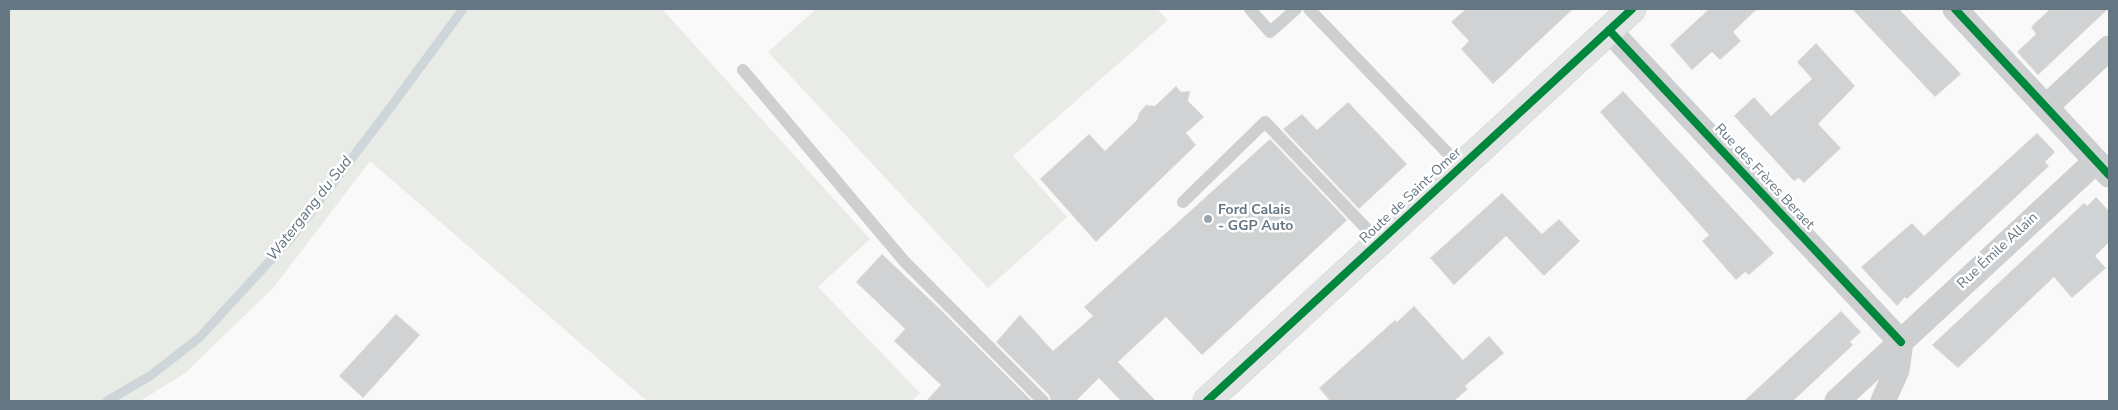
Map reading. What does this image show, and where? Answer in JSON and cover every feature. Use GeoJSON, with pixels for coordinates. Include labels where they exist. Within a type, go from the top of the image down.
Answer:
{"type":"FeatureCollection","features":[{"type":"Feature","properties":{"kind":"main road","name":"Route de Saint-Omer"},"geometry":{"type":"LineString","coordinates":[[1206,401],[1380,243],[1632,9]]}},
{"type":"Feature","properties":{"kind":"street"},"geometry":{"type":"LineString","coordinates":[[1955,9],[2102,168]]}},
{"type":"Feature","properties":{"kind":"street","name":"Rue des Frères Beraet"},"geometry":{"type":"LineString","coordinates":[[1609,30],[1900,342]]}},
{"type":"Feature","properties":{"kind":"street"},"geometry":{"type":"LineString","coordinates":[[2046,107],[2109,48]]}},
{"type":"Feature","properties":{"kind":"street","name":"Rue Émile Allain"},"geometry":{"type":"LineString","coordinates":[[1837,401],[1900,342],[2102,168]]}},
{"type":"Feature","properties":{"kind":"street"},"geometry":{"type":"LineString","coordinates":[[1884,401],[1896,370],[1900,342]]}},
{"type":"Feature","properties":{"kind":"lane"},"geometry":{"type":"LineString","coordinates":[[1250,9],[1270,32],[1296,9]]}},
{"type":"Feature","properties":{"kind":"lane"},"geometry":{"type":"LineString","coordinates":[[1309,9],[1461,167]]}},
{"type":"Feature","properties":{"kind":"lane"},"geometry":{"type":"LineString","coordinates":[[743,70],[904,261],[1043,401]]}},
{"type":"Feature","properties":{"kind":"lane"},"geometry":{"type":"LineString","coordinates":[[1183,202],[1265,122],[1380,243]]}},
{"type":"Feature","properties":{"kind":"shaded area"},"geometry":{"type":"Polygon","coordinates":[[[9,9],[662,9],[870,239],[818,287],[920,393],[912,401],[647,401],[370,161],[274,287],[184,374],[140,401],[9,401],[9,9]]]}},
{"type":"Feature","properties":{"kind":"shaded area"},"geometry":{"type":"Polygon","coordinates":[[[816,9],[1157,9],[1168,20],[1013,156],[1067,217],[988,288],[768,52],[816,9]]]}},
{"type":"Feature","properties":{"kind":"building"},"geometry":{"type":"Polygon","coordinates":[[[1466,9],[1573,9],[1493,84],[1461,49],[1469,41],[1451,22],[1466,9]]]}},
{"type":"Feature","properties":{"kind":"building"},"geometry":{"type":"Polygon","coordinates":[[[1709,9],[1757,9],[1733,32],[1741,41],[1720,60],[1712,52],[1692,70],[1670,45],[1709,9]]]}},
{"type":"Feature","properties":{"kind":"building"},"geometry":{"type":"Polygon","coordinates":[[[1852,9],[1899,9],[1961,74],[1935,97],[1852,9]]]}},
{"type":"Feature","properties":{"kind":"building"},"geometry":{"type":"Polygon","coordinates":[[[2050,9],[2108,9],[2038,75],[2017,52],[2036,34],[2031,27],[2050,9]]]}},
{"type":"Feature","properties":{"kind":"building"},"geometry":{"type":"Polygon","coordinates":[[[1816,43],[1855,86],[1818,124],[1841,148],[1804,183],[1799,178],[1794,181],[1734,116],[1754,97],[1771,116],[1812,79],[1797,62],[1816,43]]]}},
{"type":"Feature","properties":{"kind":"building"},"geometry":{"type":"Polygon","coordinates":[[[1176,86],[1181,92],[1190,91],[1188,101],[1204,117],[1186,133],[1196,145],[1096,242],[1040,179],[1089,134],[1105,151],[1137,120],[1139,113],[1146,105],[1155,106],[1176,86]]]}},
{"type":"Feature","properties":{"kind":"building"},"geometry":{"type":"Polygon","coordinates":[[[1623,91],[1774,253],[1749,275],[1745,272],[1736,280],[1702,241],[1709,235],[1600,112],[1623,91]]]}},
{"type":"Feature","properties":{"kind":"building"},"geometry":{"type":"Polygon","coordinates":[[[1348,102],[1407,164],[1359,209],[1283,129],[1302,114],[1317,130],[1348,102]]]}},
{"type":"Feature","properties":{"kind":"building"},"geometry":{"type":"Polygon","coordinates":[[[2037,133],[2055,152],[2045,162],[2049,166],[1907,299],[1905,297],[1897,306],[1861,267],[1912,223],[1924,236],[2037,133]]]}},
{"type":"Feature","properties":{"kind":"building","name":"Ford Calais - GGP Auto"},"geometry":{"type":"Polygon","coordinates":[[[1270,139],[1347,220],[1202,355],[1166,317],[1118,362],[1156,401],[1121,401],[1099,378],[1076,401],[1051,401],[1049,395],[996,342],[1020,315],[1053,351],[1093,316],[1084,307],[1270,139]]]}},
{"type":"Feature","properties":{"kind":"building"},"geometry":{"type":"Polygon","coordinates":[[[1502,193],[1542,234],[1559,219],[1580,241],[1544,276],[1506,236],[1454,285],[1430,258],[1502,193]]]}},
{"type":"Feature","properties":{"kind":"building"},"geometry":{"type":"Polygon","coordinates":[[[2096,197],[2109,211],[2109,242],[2095,256],[2106,268],[2072,298],[2054,277],[1958,368],[1932,345],[2084,203],[2087,206],[2096,197]]]}},
{"type":"Feature","properties":{"kind":"building"},"geometry":{"type":"Polygon","coordinates":[[[882,254],[1032,401],[926,401],[941,385],[894,341],[905,329],[856,282],[882,254]]]}},
{"type":"Feature","properties":{"kind":"building"},"geometry":{"type":"Polygon","coordinates":[[[1414,306],[1463,360],[1489,336],[1504,353],[1465,386],[1468,389],[1454,401],[1330,401],[1319,388],[1395,320],[1397,322],[1414,306]]]}},
{"type":"Feature","properties":{"kind":"building"},"geometry":{"type":"Polygon","coordinates":[[[1841,311],[1861,332],[1850,342],[1853,345],[1793,401],[1744,401],[1841,311]]]}},
{"type":"Feature","properties":{"kind":"building"},"geometry":{"type":"Polygon","coordinates":[[[396,314],[420,335],[363,398],[339,376],[396,314]]]}},
{"type":"Feature","properties":{"kind":"waterway","name":"Watergang du Sud"},"geometry":{"type":"LineString","coordinates":[[107,401],[150,376],[199,338],[291,238],[463,9]]}},
{"type":"Feature","properties":{"kind":"cycle path"},"geometry":{"type":"LineString","coordinates":[[1207,401],[1632,9]]}},
{"type":"Feature","properties":{"kind":"cycle path"},"geometry":{"type":"LineString","coordinates":[[1955,9],[2109,175]]}},
{"type":"Feature","properties":{"kind":"cycle path"},"geometry":{"type":"LineString","coordinates":[[1609,30],[1901,342]]}},
{"type":"Feature","properties":{"kind":"place","name":"Ford Calais - GGP Auto"},"geometry":{"type":"Point","coordinates":[1208,219]}}]}
